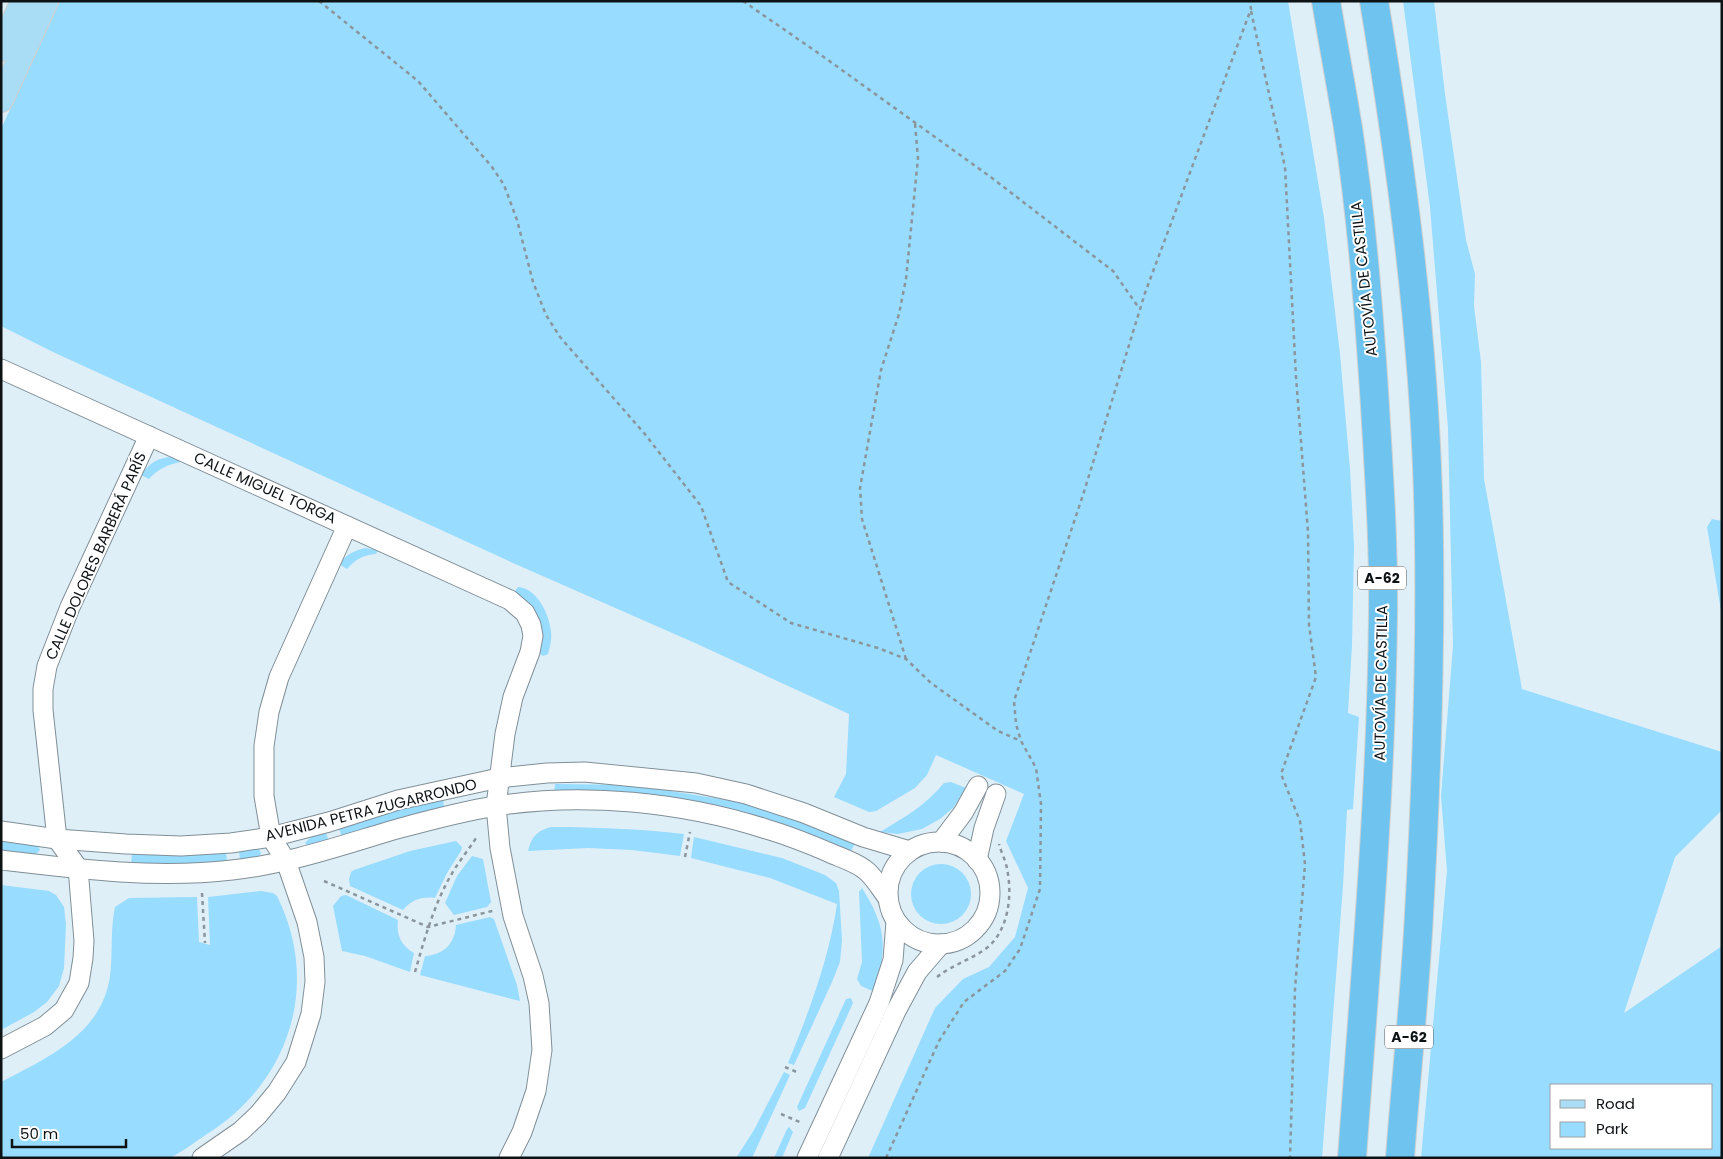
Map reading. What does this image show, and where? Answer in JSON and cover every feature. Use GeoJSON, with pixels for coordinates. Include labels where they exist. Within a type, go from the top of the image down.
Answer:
{"type":"FeatureCollection","features":[{"type":"Feature","properties":{"kind":"highway","name":"AUTOVÍA DE CASTILLA"},"geometry":{"type":"LineString","coordinates":[[1326,1],[1348,130],[1371,336],[1380,490],[1383,614],[1379,760],[1370,916],[1352,1158]]}},
{"type":"Feature","properties":{"kind":"highway","name":"A-62"},"geometry":{"type":"LineString","coordinates":[[1374,1],[1393,115],[1406,221],[1419,343],[1428,492],[1429,621],[1425,783],[1419,916],[1400,1158]]}},
{"type":"Feature","properties":{"kind":"main road"},"geometry":{"type":"LineString","coordinates":[[1,49],[23,1]]}},
{"type":"Feature","properties":{"kind":"main road"},"geometry":{"type":"LineString","coordinates":[[1,100],[46,1]]}},
{"type":"Feature","properties":{"kind":"street","name":"CALLE MIGUEL TORGA"},"geometry":{"type":"LineString","coordinates":[[1,369],[510,600],[525,613],[531,625],[533,636],[530,652],[513,698],[505,734],[499,778]]}},
{"type":"Feature","properties":{"kind":"street","name":"CALLE DOLORES BARBERÁ PARÍS"},"geometry":{"type":"LineString","coordinates":[[1,1049],[45,1026],[64,1010],[79,983],[84,941],[78,868],[58,839],[43,710],[43,690],[47,666],[70,607],[149,436]]}},
{"type":"Feature","properties":{"kind":"street"},"geometry":{"type":"LineString","coordinates":[[202,1158],[227,1142],[258,1115],[277,1092],[296,1062],[311,1014],[315,982],[314,957],[307,922],[286,862],[272,837],[264,796],[264,746],[269,712],[279,677],[347,526]]}},
{"type":"Feature","properties":{"kind":"street","name":"AVENIDA PETRA ZUGARRONDO"},"geometry":{"type":"LineString","coordinates":[[1,831],[58,839],[126,844],[181,846],[231,843],[272,837],[329,822],[398,800],[499,778],[585,772],[696,783],[746,794],[796,810],[863,837],[910,851]]}},
{"type":"Feature","properties":{"kind":"street"},"geometry":{"type":"LineString","coordinates":[[499,778],[496,806],[500,848],[513,916],[533,976],[539,1002],[542,1050],[536,1091],[522,1132],[509,1158]]}},
{"type":"Feature","properties":{"kind":"street"},"geometry":{"type":"LineString","coordinates":[[941,842],[963,814],[978,786]]}},
{"type":"Feature","properties":{"kind":"street"},"geometry":{"type":"LineString","coordinates":[[977,860],[984,828],[996,794]]}},
{"type":"Feature","properties":{"kind":"street","name":"AVENIDA PETRA ZUGARRONDO"},"geometry":{"type":"LineString","coordinates":[[1,860],[146,873],[211,872],[286,862],[397,829],[496,806],[548,800],[585,800],[632,803],[693,811],[750,824],[794,838],[866,870],[887,897]]}},
{"type":"Feature","properties":{"kind":"street"},"geometry":{"type":"LineString","coordinates":[[941,842],[961,848],[977,860],[987,876],[990,895],[986,913],[975,929],[959,940],[941,944],[924,942],[908,935],[896,922],[887,897],[892,871],[910,851],[924,844],[941,842]]}},
{"type":"Feature","properties":{"kind":"street"},"geometry":{"type":"LineString","coordinates":[[807,1158],[879,1003],[893,960],[896,922]]}},
{"type":"Feature","properties":{"kind":"street"},"geometry":{"type":"LineString","coordinates":[[828,1158],[896,1011],[917,972],[941,944]]}},
{"type":"Feature","properties":{"kind":"path"},"geometry":{"type":"LineString","coordinates":[[319,1],[418,81],[492,167],[504,185],[517,220],[533,282],[546,315],[560,337],[644,433],[701,506],[728,582],[790,623],[878,648],[906,659],[931,682],[998,731],[1021,741]]}},
{"type":"Feature","properties":{"kind":"path"},"geometry":{"type":"LineString","coordinates":[[743,1],[992,178],[1113,271],[1140,309]]}},
{"type":"Feature","properties":{"kind":"path"},"geometry":{"type":"LineString","coordinates":[[1250,1],[1285,167],[1296,377],[1308,532],[1309,625],[1316,677],[1281,774],[1300,822],[1305,864],[1296,989],[1290,1158]]}},
{"type":"Feature","properties":{"kind":"path"},"geometry":{"type":"LineString","coordinates":[[886,1158],[939,1041],[964,1002],[1005,971],[1020,949],[1040,888],[1041,804],[1036,768],[1021,741],[1016,724],[1014,701],[1083,495],[1140,309],[1251,9]]}},
{"type":"Feature","properties":{"kind":"path"},"geometry":{"type":"LineString","coordinates":[[906,659],[862,518],[860,488],[881,370],[899,314],[906,279],[918,158],[915,123]]}},
{"type":"Feature","properties":{"kind":"path"},"geometry":{"type":"LineString","coordinates":[[685,857],[690,832]]}},
{"type":"Feature","properties":{"kind":"path"},"geometry":{"type":"LineString","coordinates":[[929,982],[945,970],[985,949],[1002,928],[1010,889],[1007,868],[999,845],[999,835]]}},
{"type":"Feature","properties":{"kind":"path"},"geometry":{"type":"LineString","coordinates":[[415,972],[428,927],[454,870],[476,838]]}},
{"type":"Feature","properties":{"kind":"path"},"geometry":{"type":"LineString","coordinates":[[324,881],[428,927],[496,910]]}},
{"type":"Feature","properties":{"kind":"path"},"geometry":{"type":"LineString","coordinates":[[202,893],[205,943]]}},
{"type":"Feature","properties":{"kind":"path"},"geometry":{"type":"LineString","coordinates":[[785,1067],[799,1073]]}},
{"type":"Feature","properties":{"kind":"path"},"geometry":{"type":"LineString","coordinates":[[781,1114],[802,1123]]}},
{"type":"Feature","properties":{"kind":"green space"},"geometry":{"type":"Polygon","coordinates":[[[60,1],[1288,1],[1324,218],[1340,354],[1350,469],[1354,546],[1352,645],[1348,713],[1359,717],[1353,809],[1347,810],[1322,1158],[868,1158],[935,1008],[963,979],[989,967],[1015,937],[1028,888],[1006,841],[1024,794],[936,755],[927,775],[915,788],[876,811],[869,812],[834,797],[846,774],[849,714],[695,643],[513,563],[53,352],[1,326],[1,129],[60,1]]]}},
{"type":"Feature","properties":{"kind":"green space"},"geometry":{"type":"Polygon","coordinates":[[[1403,1],[1434,1],[1466,240],[1475,274],[1474,306],[1481,362],[1484,479],[1522,689],[1722,752],[1722,810],[1675,857],[1624,1013],[1722,946],[1722,1158],[1421,1158],[1447,871],[1441,796],[1453,646],[1448,428],[1430,207],[1403,1]]]}},
{"type":"Feature","properties":{"kind":"green space"},"geometry":{"type":"Polygon","coordinates":[[[173,457],[181,459],[180,462],[163,468],[149,479],[141,475],[147,467],[155,462],[163,458],[173,457]]]}},
{"type":"Feature","properties":{"kind":"green space"},"geometry":{"type":"Polygon","coordinates":[[[1712,519],[1722,521],[1722,617],[1707,527],[1712,519]]]}},
{"type":"Feature","properties":{"kind":"green space"},"geometry":{"type":"Polygon","coordinates":[[[365,548],[378,550],[376,554],[367,555],[357,560],[347,569],[339,564],[350,554],[365,548]]]}},
{"type":"Feature","properties":{"kind":"green space"},"geometry":{"type":"Polygon","coordinates":[[[518,587],[525,588],[531,592],[545,610],[551,634],[548,654],[543,656],[539,653],[541,635],[538,619],[530,604],[515,594],[518,587]]]}},
{"type":"Feature","properties":{"kind":"green space"},"geometry":{"type":"Polygon","coordinates":[[[951,782],[966,788],[953,808],[940,819],[922,829],[898,834],[880,832],[922,804],[944,783],[951,782]]]}},
{"type":"Feature","properties":{"kind":"green space"},"geometry":{"type":"Polygon","coordinates":[[[555,784],[633,785],[726,800],[759,807],[800,820],[855,843],[851,851],[794,828],[751,815],[554,794],[555,784]]]}},
{"type":"Feature","properties":{"kind":"green space"},"geometry":{"type":"Polygon","coordinates":[[[443,799],[444,807],[342,837],[339,829],[400,809],[443,799]]]}},
{"type":"Feature","properties":{"kind":"green space"},"geometry":{"type":"Polygon","coordinates":[[[551,827],[585,827],[684,834],[680,856],[632,850],[588,848],[528,851],[531,841],[536,835],[542,830],[551,827]]]}},
{"type":"Feature","properties":{"kind":"green space"},"geometry":{"type":"Polygon","coordinates":[[[326,833],[329,841],[308,846],[305,843],[312,836],[326,833]]]}},
{"type":"Feature","properties":{"kind":"green space"},"geometry":{"type":"Polygon","coordinates":[[[694,837],[782,858],[825,875],[836,883],[839,891],[842,940],[840,962],[794,1065],[788,1063],[824,965],[837,904],[770,878],[691,858],[694,837]]]}},
{"type":"Feature","properties":{"kind":"green space"},"geometry":{"type":"Polygon","coordinates":[[[1,841],[38,846],[40,850],[35,855],[1,851],[1,841]]]}},
{"type":"Feature","properties":{"kind":"green space"},"geometry":{"type":"Polygon","coordinates":[[[456,841],[462,847],[461,851],[447,873],[435,898],[417,899],[403,910],[350,886],[349,879],[351,872],[354,870],[410,851],[456,841]]]}},
{"type":"Feature","properties":{"kind":"green space"},"geometry":{"type":"Polygon","coordinates":[[[258,848],[261,854],[257,858],[240,860],[239,851],[258,848]]]}},
{"type":"Feature","properties":{"kind":"green space"},"geometry":{"type":"Polygon","coordinates":[[[226,852],[227,862],[163,865],[131,864],[132,853],[192,855],[226,852]]]}},
{"type":"Feature","properties":{"kind":"green space"},"geometry":{"type":"Polygon","coordinates":[[[472,856],[483,859],[491,902],[487,907],[454,915],[445,903],[457,876],[472,856]]]}},
{"type":"Feature","properties":{"kind":"green space"},"geometry":{"type":"Polygon","coordinates":[[[941,864],[958,869],[966,877],[971,894],[966,911],[958,919],[941,924],[924,919],[916,911],[911,894],[916,877],[924,869],[941,864]]]}},
{"type":"Feature","properties":{"kind":"green space"},"geometry":{"type":"Polygon","coordinates":[[[1,885],[49,891],[56,895],[64,907],[66,924],[64,968],[59,986],[47,1002],[34,1012],[1,1030],[1,885]]]}},
{"type":"Feature","properties":{"kind":"green space"},"geometry":{"type":"Polygon","coordinates":[[[862,888],[876,915],[882,938],[882,962],[875,992],[861,986],[857,979],[862,962],[859,892],[862,888]]]}},
{"type":"Feature","properties":{"kind":"green space"},"geometry":{"type":"Polygon","coordinates":[[[261,891],[273,893],[277,896],[290,929],[296,963],[296,996],[290,1028],[277,1059],[259,1087],[236,1112],[207,1134],[169,1158],[1,1158],[1,1082],[70,1042],[96,1014],[105,996],[110,976],[115,907],[129,898],[197,897],[199,942],[210,945],[208,897],[261,891]]]}},
{"type":"Feature","properties":{"kind":"green space"},"geometry":{"type":"Polygon","coordinates":[[[346,895],[398,920],[400,939],[414,953],[410,972],[365,956],[342,951],[333,906],[341,896],[346,895]]]}},
{"type":"Feature","properties":{"kind":"green space"},"geometry":{"type":"Polygon","coordinates":[[[490,917],[494,919],[517,985],[520,1001],[420,975],[425,956],[438,953],[447,947],[451,942],[456,925],[490,917]]]}},
{"type":"Feature","properties":{"kind":"green space"},"geometry":{"type":"Polygon","coordinates":[[[851,998],[853,1003],[805,1108],[799,1111],[797,1107],[846,999],[851,998]]]}},
{"type":"Feature","properties":{"kind":"green space"},"geometry":{"type":"Polygon","coordinates":[[[784,1072],[790,1075],[752,1158],[736,1158],[754,1130],[784,1072]]]}},
{"type":"Feature","properties":{"kind":"green space"},"geometry":{"type":"Polygon","coordinates":[[[789,1127],[793,1132],[782,1158],[774,1158],[787,1129],[789,1127]]]}}]}
